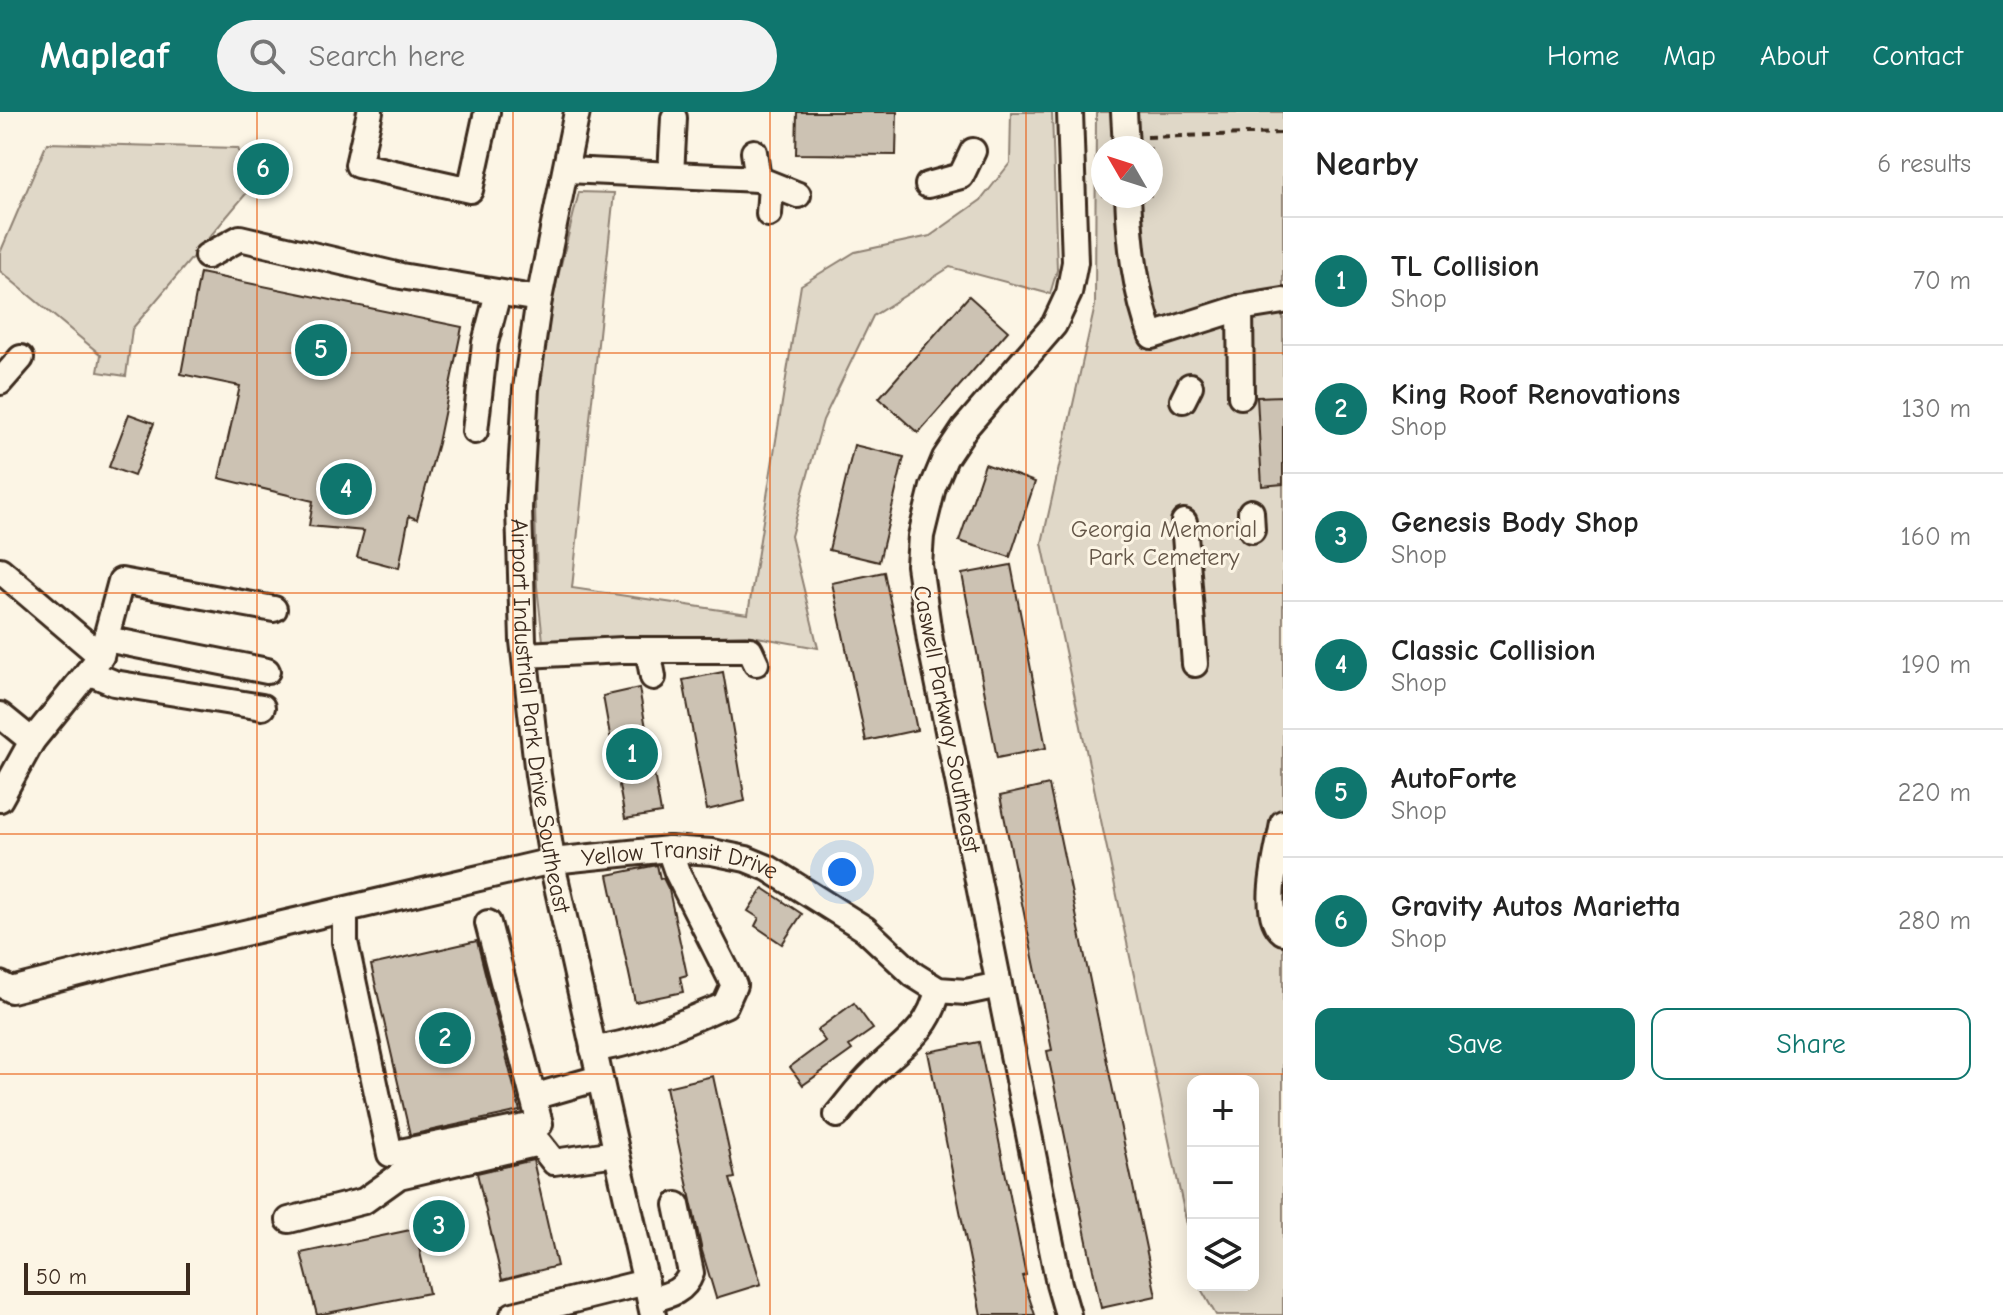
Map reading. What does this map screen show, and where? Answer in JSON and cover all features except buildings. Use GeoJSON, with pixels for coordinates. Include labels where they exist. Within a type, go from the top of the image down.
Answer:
{"type":"FeatureCollection","features":[{"type":"Feature","properties":{"kind":"street"},"geometry":{"type":"LineString","coordinates":[[370,112],[358,165],[470,190],[487,112]]}},
{"type":"Feature","properties":{"kind":"street","name":"Airport Industrial Park Drive Southeast"},"geometry":{"type":"LineString","coordinates":[[577,112],[539,299],[526,389],[519,508],[525,655],[538,775],[552,861],[575,916],[589,981],[593,1049],[650,1299]]}},
{"type":"Feature","properties":{"kind":"street","name":"Caswell Parkway Southeast"},"geometry":{"type":"LineString","coordinates":[[1068,1315],[1059,1284],[922,598],[919,565],[921,536],[933,487],[945,458],[979,410],[1054,325],[1069,293],[1075,262],[1070,112]]}},
{"type":"Feature","properties":{"kind":"street"},"geometry":{"type":"LineString","coordinates":[[1124,112],[1125,136]]}},
{"type":"Feature","properties":{"kind":"street"},"geometry":{"type":"LineString","coordinates":[[671,175],[674,118]]}},
{"type":"Feature","properties":{"kind":"street"},"geometry":{"type":"LineString","coordinates":[[928,185],[961,176],[973,151]]}},
{"type":"Feature","properties":{"kind":"street"},"geometry":{"type":"LineString","coordinates":[[754,152],[765,182],[769,214]]}},
{"type":"Feature","properties":{"kind":"street"},"geometry":{"type":"LineString","coordinates":[[567,170],[765,182],[798,195]]}},
{"type":"Feature","properties":{"kind":"street"},"geometry":{"type":"LineString","coordinates":[[1129,208],[1142,311],[1152,336],[1240,308],[1283,301]]}},
{"type":"Feature","properties":{"kind":"street"},"geometry":{"type":"LineString","coordinates":[[207,256],[240,238],[401,276],[539,299]]}},
{"type":"Feature","properties":{"kind":"street"},"geometry":{"type":"LineString","coordinates":[[475,431],[485,343],[498,293]]}},
{"type":"Feature","properties":{"kind":"street"},"geometry":{"type":"LineString","coordinates":[[1235,388],[1240,308]]}},
{"type":"Feature","properties":{"kind":"street"},"geometry":{"type":"LineString","coordinates":[[0,382],[21,358]]}},
{"type":"Feature","properties":{"kind":"street"},"geometry":{"type":"LineString","coordinates":[[1184,522],[1195,664]]}},
{"type":"Feature","properties":{"kind":"street"},"geometry":{"type":"LineString","coordinates":[[0,570],[98,656],[114,683],[262,707]]}},
{"type":"Feature","properties":{"kind":"street"},"geometry":{"type":"LineString","coordinates":[[0,799],[32,741],[98,656],[121,581],[274,609]]}},
{"type":"Feature","properties":{"kind":"street"},"geometry":{"type":"LineString","coordinates":[[648,650],[653,677]]}},
{"type":"Feature","properties":{"kind":"street"},"geometry":{"type":"LineString","coordinates":[[525,655],[750,650],[756,663]]}},
{"type":"Feature","properties":{"kind":"street"},"geometry":{"type":"LineString","coordinates":[[98,656],[267,671]]}},
{"type":"Feature","properties":{"kind":"street"},"geometry":{"type":"LineString","coordinates":[[0,715],[32,741]]}},
{"type":"Feature","properties":{"kind":"street"},"geometry":{"type":"LineString","coordinates":[[1283,823],[1270,904],[1277,927],[1283,932]]}},
{"type":"Feature","properties":{"kind":"street"},"geometry":{"type":"LineString","coordinates":[[593,1049],[612,1047],[659,1033],[725,1005],[734,985],[677,872],[669,849]]}},
{"type":"Feature","properties":{"kind":"street","name":"Yellow Transit Drive"},"geometry":{"type":"LineString","coordinates":[[0,984],[11,990],[552,861],[669,849],[712,852],[746,859],[768,868],[865,929],[914,975],[938,990]]}},
{"type":"Feature","properties":{"kind":"street"},"geometry":{"type":"LineString","coordinates":[[345,910],[345,942],[390,1154],[540,1124],[488,923]]}},
{"type":"Feature","properties":{"kind":"street"},"geometry":{"type":"LineString","coordinates":[[837,1115],[873,1072],[918,1033],[934,1011],[938,990],[966,992],[999,985]]}},
{"type":"Feature","properties":{"kind":"street"},"geometry":{"type":"LineString","coordinates":[[533,1097],[599,1078]]}},
{"type":"Feature","properties":{"kind":"street"},"geometry":{"type":"LineString","coordinates":[[289,1220],[364,1201],[399,1176],[539,1143],[554,1162],[616,1153]]}},
{"type":"Feature","properties":{"kind":"street"},"geometry":{"type":"LineString","coordinates":[[513,1315],[650,1299],[676,1293],[687,1283],[691,1273],[677,1205]]}},
{"type":"Feature","properties":{"kind":"path"},"geometry":{"type":"LineString","coordinates":[[1163,141],[1283,133]]}},
{"type":"Feature","properties":{"kind":"green space"},"geometry":{"type":"Polygon","coordinates":[[[1011,112],[1052,112],[1057,270],[1050,294],[950,267],[873,316],[823,420],[791,536],[818,648],[746,635],[543,641],[537,586],[533,426],[552,301],[579,192],[614,193],[572,588],[748,614],[801,285],[855,252],[930,236],[981,200],[1010,163],[1011,112]]]}},
{"type":"Feature","properties":{"kind":"green space","name":"Georgia Memorial Park Cemetery"},"geometry":{"type":"Polygon","coordinates":[[[1096,112],[1283,112],[1283,1315],[1216,1315],[1202,1291],[1259,1291],[1259,1075],[1187,1075],[1187,1225],[1042,543],[1095,306],[1096,208],[1163,208],[1163,136],[1096,136],[1096,112]]]}},
{"type":"Feature","properties":{"kind":"green space"},"geometry":{"type":"Polygon","coordinates":[[[47,143],[238,148],[250,189],[132,329],[126,376],[98,372],[101,355],[0,271],[0,253],[47,143]]]}},
{"type":"Feature","properties":{"kind":"place","name":"Gravity Autos Marietta"},"geometry":{"type":"Point","coordinates":[263,169]}},
{"type":"Feature","properties":{"kind":"place","name":"AutoForte"},"geometry":{"type":"Point","coordinates":[321,350]}},
{"type":"Feature","properties":{"kind":"place","name":"Classic Collision"},"geometry":{"type":"Point","coordinates":[346,489]}},
{"type":"Feature","properties":{"kind":"place","name":"TL Collision"},"geometry":{"type":"Point","coordinates":[632,754]}},
{"type":"Feature","properties":{"kind":"place","name":"King Roof Renovations"},"geometry":{"type":"Point","coordinates":[445,1038]}},
{"type":"Feature","properties":{"kind":"place","name":"Genesis Body Shop"},"geometry":{"type":"Point","coordinates":[439,1226]}}]}
